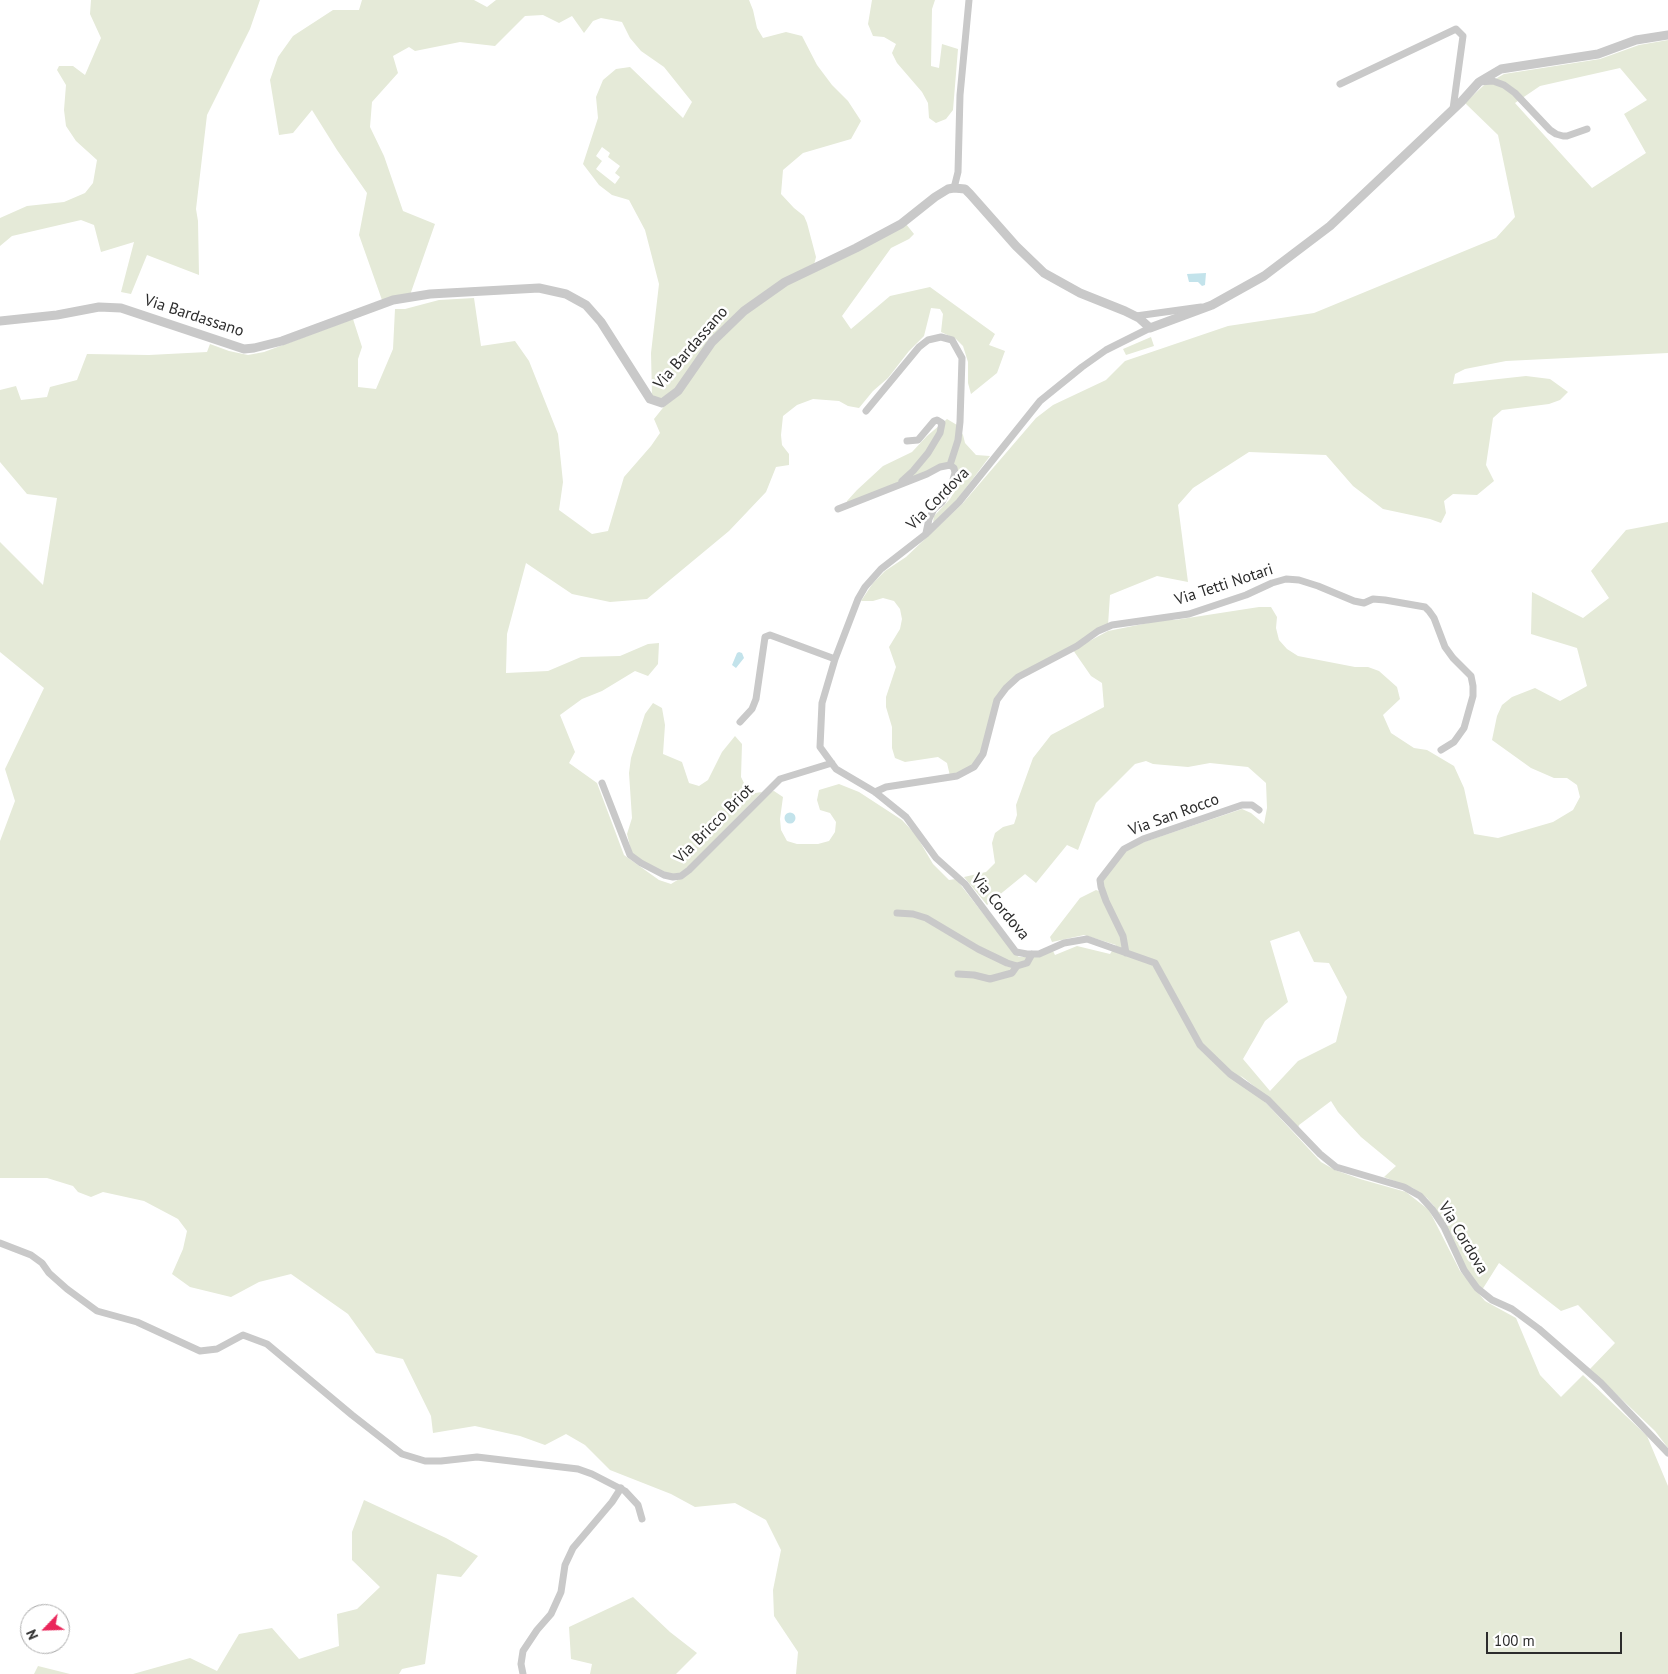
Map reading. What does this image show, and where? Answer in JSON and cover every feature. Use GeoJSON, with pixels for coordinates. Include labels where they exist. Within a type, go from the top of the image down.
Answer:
{"type":"FeatureCollection","features":[{"type":"Feature","properties":{"kind":"street"},"geometry":{"type":"LineString","coordinates":[[969,0],[960,95],[958,172],[954,188],[965,189],[1016,246],[1044,273],[1080,293],[1136,316],[1150,328],[1212,305],[1264,276],[1330,226],[1479,82],[1501,69],[1598,54],[1636,40],[1668,35]]}},
{"type":"Feature","properties":{"kind":"street"},"geometry":{"type":"LineString","coordinates":[[1340,84],[1456,29],[1463,36],[1453,109]]}},
{"type":"Feature","properties":{"kind":"street"},"geometry":{"type":"LineString","coordinates":[[1479,82],[1504,84],[1556,134],[1567,136],[1587,129]]}},
{"type":"Feature","properties":{"kind":"street","name":"Via Bardassano"},"geometry":{"type":"LineString","coordinates":[[0,321],[57,315],[99,307],[120,308],[244,349],[282,341],[393,300],[430,294],[539,288],[566,294],[586,305],[601,322],[650,399],[662,403],[678,391],[712,342],[744,311],[785,282],[901,224],[948,189],[954,188]]}},
{"type":"Feature","properties":{"kind":"street"},"geometry":{"type":"LineString","coordinates":[[1136,316],[1212,305]]}},
{"type":"Feature","properties":{"kind":"street","name":"Via Cordova"},"geometry":{"type":"LineString","coordinates":[[1150,328],[1098,356],[1040,401],[959,502],[926,534],[881,569],[865,587],[858,599],[835,659],[822,703],[820,748],[836,769],[874,792],[906,817],[936,858],[965,884],[1016,952],[1039,954],[1064,943],[1087,939],[1155,963],[1200,1045],[1230,1074],[1268,1100],[1320,1154],[1336,1167],[1404,1187],[1420,1196],[1432,1209],[1444,1227],[1464,1270],[1477,1288],[1492,1300],[1512,1309],[1539,1329],[1601,1384],[1668,1453]]}},
{"type":"Feature","properties":{"kind":"street"},"geometry":{"type":"LineString","coordinates":[[866,411],[919,346],[928,340],[941,337],[952,340],[962,358],[958,440],[950,466]]}},
{"type":"Feature","properties":{"kind":"street"},"geometry":{"type":"LineString","coordinates":[[898,484],[913,471],[928,453],[940,433],[942,423],[937,420],[934,421],[918,440],[907,441]]}},
{"type":"Feature","properties":{"kind":"street"},"geometry":{"type":"LineString","coordinates":[[838,509],[927,474],[940,467],[950,466],[954,468],[955,473],[942,502],[934,509],[929,519],[926,534]]}},
{"type":"Feature","properties":{"kind":"street","name":"Via Tetti Notari"},"geometry":{"type":"LineString","coordinates":[[874,792],[886,786],[957,776],[974,767],[983,754],[996,700],[1006,688],[1018,677],[1077,646],[1098,631],[1112,624],[1189,614],[1238,598],[1286,579],[1299,580],[1318,586],[1354,601],[1364,603],[1373,599],[1385,600],[1425,607],[1434,618],[1445,647],[1471,676],[1473,686],[1473,696],[1464,728],[1454,742],[1441,750]]}},
{"type":"Feature","properties":{"kind":"street"},"geometry":{"type":"LineString","coordinates":[[740,722],[752,709],[756,698],[765,638],[770,635],[835,659]]}},
{"type":"Feature","properties":{"kind":"street","name":"Via Bricco Briot"},"geometry":{"type":"LineString","coordinates":[[602,783],[630,855],[664,875],[673,877],[681,876],[689,870],[780,778],[832,764]]}},
{"type":"Feature","properties":{"kind":"street","name":"Via San Rocco"},"geometry":{"type":"LineString","coordinates":[[1126,953],[1123,936],[1106,901],[1100,880],[1124,850],[1143,839],[1242,805],[1252,805],[1259,810]]}},
{"type":"Feature","properties":{"kind":"street"},"geometry":{"type":"LineString","coordinates":[[897,913],[913,914],[926,918],[978,949],[1016,966],[1027,963],[1032,954]]}},
{"type":"Feature","properties":{"kind":"street"},"geometry":{"type":"LineString","coordinates":[[958,974],[990,979],[1012,973],[1016,966]]}},
{"type":"Feature","properties":{"kind":"street"},"geometry":{"type":"LineString","coordinates":[[0,1243],[31,1255],[42,1263],[67,1289],[97,1311],[137,1322],[200,1351],[217,1349],[243,1335],[266,1344],[352,1416],[402,1454],[425,1461],[477,1457],[578,1469],[625,1491],[638,1506],[642,1518]]}},
{"type":"Feature","properties":{"kind":"street"},"geometry":{"type":"LineString","coordinates":[[523,1674],[521,1664],[523,1652],[537,1630],[551,1614],[561,1592],[565,1565],[572,1548],[612,1502],[621,1488]]}},
{"type":"Feature","properties":{"kind":"green space"},"geometry":{"type":"Polygon","coordinates":[[[91,0],[260,0],[250,29],[207,115],[196,209],[199,275],[147,255],[131,294],[121,292],[134,242],[101,252],[94,225],[81,220],[12,236],[0,246],[0,218],[27,206],[64,202],[85,193],[93,183],[97,160],[76,141],[66,126],[64,110],[66,85],[57,70],[59,66],[73,66],[85,75],[101,38],[90,14],[91,0]]]}},
{"type":"Feature","properties":{"kind":"green space"},"geometry":{"type":"Polygon","coordinates":[[[362,0],[474,0],[487,7],[496,0],[749,0],[757,28],[763,38],[786,32],[802,36],[817,65],[832,85],[848,101],[861,121],[851,139],[803,153],[783,170],[781,194],[804,216],[816,257],[814,265],[742,309],[676,389],[660,401],[652,396],[651,353],[659,284],[645,230],[629,200],[612,195],[599,185],[583,164],[598,118],[596,97],[603,80],[616,69],[630,67],[683,118],[692,102],[664,67],[641,51],[630,38],[622,22],[601,18],[593,21],[584,33],[572,16],[559,23],[543,15],[525,16],[495,46],[460,42],[415,51],[409,47],[393,56],[398,73],[372,102],[370,127],[384,156],[403,211],[435,224],[410,295],[382,300],[359,235],[367,193],[312,110],[293,133],[279,135],[270,80],[278,57],[293,36],[333,10],[359,10],[362,0]],[[602,147],[596,156],[602,161],[596,169],[615,184],[620,177],[615,173],[620,166],[608,157],[610,153],[602,147]]]}},
{"type":"Feature","properties":{"kind":"green space"},"geometry":{"type":"Polygon","coordinates":[[[872,0],[935,0],[932,9],[931,66],[939,68],[942,44],[958,49],[953,110],[946,119],[936,123],[929,118],[928,103],[922,92],[897,63],[892,53],[896,44],[884,37],[873,36],[868,24],[872,0]]]}},
{"type":"Feature","properties":{"kind":"green space"},"geometry":{"type":"Polygon","coordinates":[[[1668,40],[1668,353],[1506,361],[1465,369],[1455,374],[1453,384],[1526,376],[1550,379],[1568,392],[1560,400],[1549,404],[1502,410],[1493,418],[1486,465],[1494,481],[1477,495],[1453,494],[1444,501],[1446,513],[1441,523],[1383,509],[1353,486],[1326,455],[1249,452],[1193,488],[1178,505],[1188,582],[1157,576],[1110,595],[1108,625],[1004,687],[981,753],[973,765],[950,776],[947,763],[938,757],[905,762],[895,758],[892,748],[892,727],[886,707],[886,697],[896,667],[889,647],[900,629],[902,619],[900,609],[894,601],[883,598],[873,601],[861,601],[873,583],[885,571],[906,557],[963,503],[1036,418],[1053,405],[1106,380],[1125,361],[1228,326],[1314,313],[1496,238],[1515,217],[1498,135],[1465,103],[1483,86],[1504,74],[1600,59],[1639,45],[1668,40]],[[1620,68],[1540,86],[1515,103],[1592,188],[1646,153],[1624,114],[1647,100],[1620,68]]]}},
{"type":"Feature","properties":{"kind":"green space"},"geometry":{"type":"Polygon","coordinates":[[[906,224],[914,234],[909,239],[891,248],[842,316],[851,329],[890,296],[930,287],[995,334],[989,345],[1005,351],[997,373],[971,394],[968,383],[968,362],[963,346],[956,339],[941,332],[943,314],[940,309],[931,308],[924,336],[859,408],[848,406],[839,401],[813,399],[797,405],[783,416],[782,445],[789,454],[789,465],[776,467],[766,492],[729,531],[647,599],[610,602],[572,594],[526,563],[507,634],[506,673],[548,671],[581,657],[620,656],[648,644],[659,643],[658,664],[648,676],[635,671],[602,691],[582,699],[560,715],[575,752],[569,763],[597,783],[624,855],[659,880],[671,884],[689,873],[769,792],[774,791],[783,797],[780,819],[781,830],[787,841],[797,844],[818,844],[829,841],[835,832],[836,822],[830,813],[820,810],[817,800],[819,790],[839,784],[859,792],[902,820],[916,835],[933,864],[949,880],[956,879],[1019,957],[1039,957],[1053,951],[1055,955],[1077,946],[1110,954],[1116,945],[1084,935],[1052,942],[1050,937],[1080,898],[1096,890],[1104,893],[1102,880],[1125,851],[1135,845],[1242,809],[1251,813],[1264,824],[1267,808],[1266,783],[1248,767],[1210,763],[1188,767],[1153,764],[1146,761],[1135,764],[1096,803],[1078,850],[1067,845],[1036,883],[1025,874],[987,905],[964,877],[986,872],[995,863],[992,843],[995,833],[1003,827],[1014,824],[1017,815],[1016,805],[1033,758],[1051,735],[1104,707],[1102,683],[1091,676],[1073,650],[1108,631],[1163,620],[1175,620],[1259,607],[1271,607],[1277,617],[1276,628],[1279,640],[1287,649],[1298,656],[1355,667],[1368,667],[1379,671],[1397,687],[1400,699],[1383,715],[1391,733],[1414,748],[1427,750],[1454,766],[1464,788],[1474,834],[1498,838],[1553,822],[1573,810],[1580,797],[1577,785],[1567,778],[1554,778],[1531,768],[1492,740],[1497,716],[1502,705],[1512,697],[1535,688],[1560,701],[1587,686],[1577,648],[1531,634],[1532,592],[1583,618],[1609,598],[1591,571],[1626,530],[1668,522],[1668,1448],[1655,1431],[1590,1369],[1615,1343],[1578,1305],[1561,1311],[1499,1263],[1482,1290],[1467,1270],[1434,1206],[1427,1198],[1413,1188],[1384,1177],[1396,1166],[1361,1137],[1338,1112],[1331,1101],[1299,1125],[1298,1128],[1270,1099],[1240,1075],[1321,1162],[1335,1170],[1360,1179],[1406,1192],[1429,1210],[1460,1271],[1485,1301],[1516,1318],[1540,1375],[1561,1397],[1583,1375],[1647,1436],[1668,1486],[1668,1674],[796,1674],[798,1652],[774,1616],[773,1590],[781,1550],[766,1520],[735,1503],[695,1507],[671,1494],[610,1470],[585,1445],[566,1434],[545,1445],[520,1436],[475,1426],[433,1433],[431,1416],[403,1359],[376,1353],[348,1314],[291,1274],[259,1282],[231,1297],[190,1287],[172,1274],[183,1249],[187,1231],[178,1219],[144,1201],[103,1192],[91,1197],[78,1192],[73,1186],[47,1178],[0,1178],[0,841],[15,801],[5,769],[44,688],[0,652],[0,542],[43,585],[57,498],[27,494],[0,462],[0,390],[16,386],[21,400],[47,397],[50,387],[77,380],[87,354],[149,355],[207,352],[210,344],[248,355],[264,352],[353,319],[362,347],[358,359],[358,387],[376,389],[393,349],[395,309],[405,309],[439,300],[474,298],[481,346],[515,341],[529,361],[558,434],[563,482],[559,510],[592,534],[608,531],[624,477],[660,433],[654,419],[714,344],[746,313],[786,284],[906,224]],[[1299,931],[1270,941],[1288,1002],[1265,1021],[1243,1059],[1270,1091],[1298,1061],[1336,1042],[1347,997],[1329,963],[1314,962],[1299,931]]]}},
{"type":"Feature","properties":{"kind":"green space"},"geometry":{"type":"Polygon","coordinates":[[[1151,337],[1154,346],[1126,355],[1123,349],[1151,337]]]}},
{"type":"Feature","properties":{"kind":"green space"},"geometry":{"type":"Polygon","coordinates":[[[947,419],[957,425],[965,443],[976,455],[990,456],[957,500],[935,521],[933,522],[934,516],[950,499],[960,482],[956,467],[926,472],[847,503],[857,490],[883,466],[912,452],[947,419]]]}},
{"type":"Feature","properties":{"kind":"green space"},"geometry":{"type":"Polygon","coordinates":[[[653,703],[662,708],[665,725],[663,754],[682,762],[689,783],[699,786],[708,780],[722,752],[735,736],[742,744],[741,777],[746,787],[755,793],[762,792],[679,874],[659,870],[632,854],[627,834],[632,818],[629,773],[631,758],[645,714],[653,703]]]}},
{"type":"Feature","properties":{"kind":"green space"},"geometry":{"type":"Polygon","coordinates":[[[364,1500],[446,1538],[478,1556],[461,1577],[437,1574],[425,1664],[402,1669],[399,1674],[133,1674],[190,1658],[217,1671],[239,1634],[272,1628],[299,1659],[339,1646],[337,1614],[357,1609],[380,1587],[352,1560],[352,1532],[364,1500]]]}},
{"type":"Feature","properties":{"kind":"green space"},"geometry":{"type":"Polygon","coordinates":[[[633,1597],[670,1632],[697,1653],[676,1674],[590,1674],[592,1664],[571,1659],[569,1627],[633,1597]]]}},
{"type":"Feature","properties":{"kind":"green space"},"geometry":{"type":"Polygon","coordinates":[[[38,1666],[70,1674],[34,1674],[38,1666]]]}},
{"type":"Feature","properties":{"kind":"water"},"geometry":{"type":"Polygon","coordinates":[[[1206,273],[1205,285],[1202,286],[1198,282],[1189,282],[1187,274],[1206,273]]]}},
{"type":"Feature","properties":{"kind":"water"},"geometry":{"type":"Polygon","coordinates":[[[739,652],[742,653],[744,658],[736,668],[732,665],[739,652]]]}},
{"type":"Feature","properties":{"kind":"water"},"geometry":{"type":"Polygon","coordinates":[[[790,812],[796,818],[790,824],[784,818],[790,812]]]}}]}
